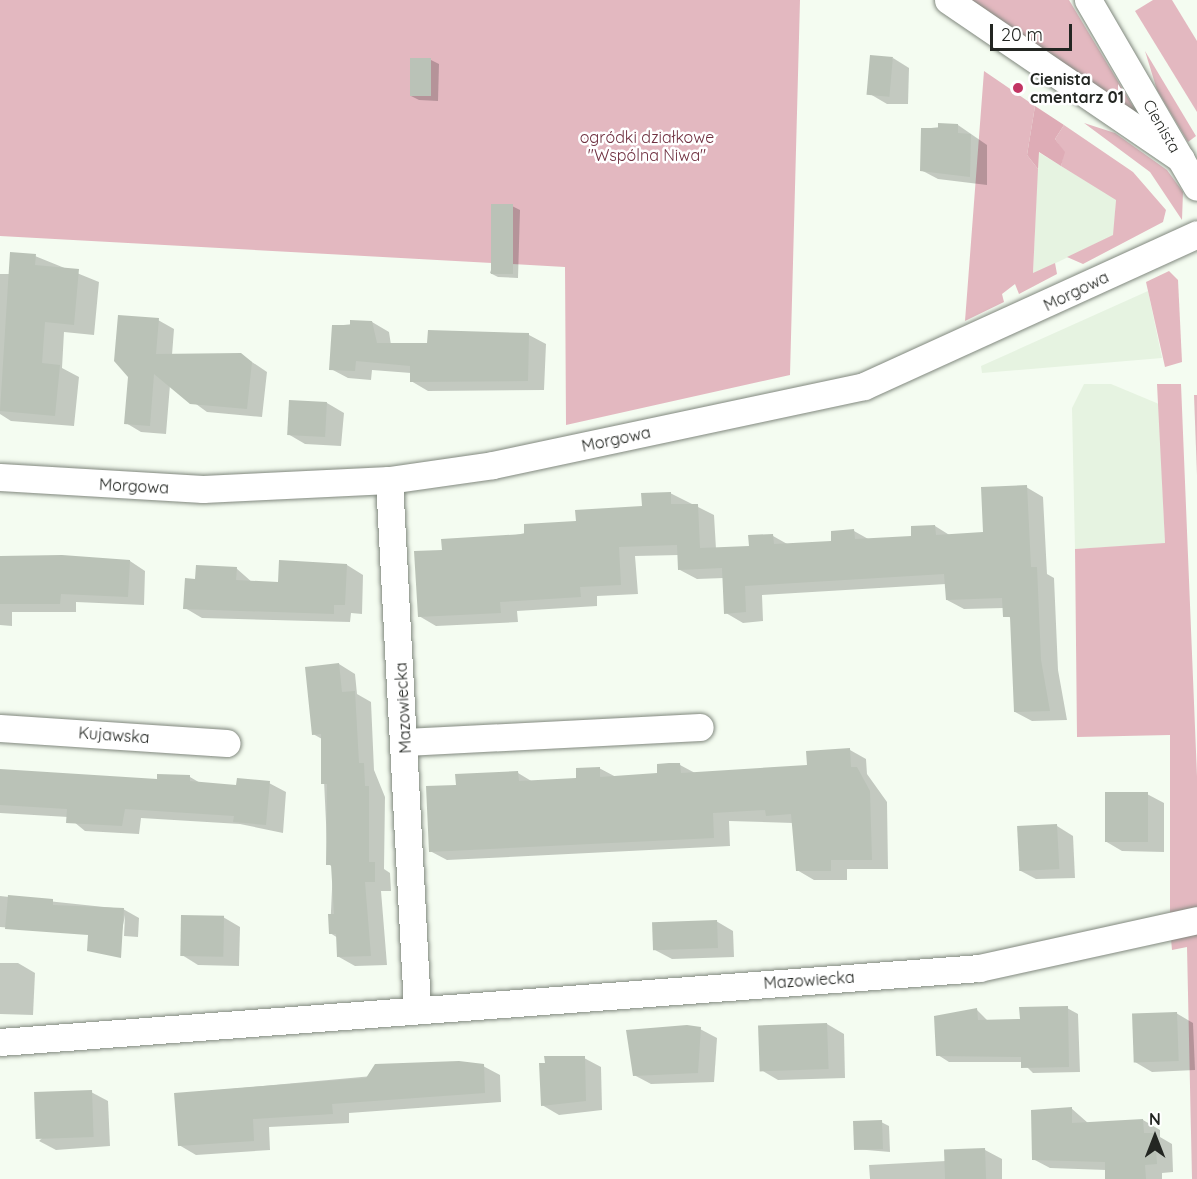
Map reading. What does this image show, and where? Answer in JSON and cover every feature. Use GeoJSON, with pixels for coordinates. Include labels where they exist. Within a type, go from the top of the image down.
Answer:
{"type":"FeatureCollection","features":[{"type":"Feature","properties":{"kind":"street","name":"Cienista"},"geometry":{"type":"LineString","coordinates":[[948,0],[1181,159]]}},
{"type":"Feature","properties":{"kind":"street","name":"Cienista"},"geometry":{"type":"LineString","coordinates":[[1088,0],[1197,187]]}},
{"type":"Feature","properties":{"kind":"street","name":"Morgowa"},"geometry":{"type":"LineString","coordinates":[[0,477],[202,489],[389,480],[493,465],[864,387],[1197,234]]}},
{"type":"Feature","properties":{"kind":"street","name":"Mazowiecka"},"geometry":{"type":"LineString","coordinates":[[389,480],[405,742],[417,1008]]}},
{"type":"Feature","properties":{"kind":"street"},"geometry":{"type":"LineString","coordinates":[[405,742],[700,727]]}},
{"type":"Feature","properties":{"kind":"street","name":"Kujawska"},"geometry":{"type":"LineString","coordinates":[[0,728],[227,742]]}},
{"type":"Feature","properties":{"kind":"street","name":"Mazowiecka"},"geometry":{"type":"LineString","coordinates":[[0,1042],[417,1008],[979,968],[1197,920]]}},
{"type":"Feature","properties":{"kind":"shaded area"},"geometry":{"type":"Polygon","coordinates":[[[1035,106],[1064,125],[1055,139],[1065,152],[1061,166],[1039,152],[1038,169],[1027,155],[1035,106]]]}},
{"type":"Feature","properties":{"kind":"shaded area"},"geometry":{"type":"Polygon","coordinates":[[[1038,152],[1116,199],[1114,235],[1033,274],[1038,152]]]}},
{"type":"Feature","properties":{"kind":"shaded area"},"geometry":{"type":"Polygon","coordinates":[[[1148,291],[1162,358],[982,373],[981,366],[1148,291]]]}},
{"type":"Feature","properties":{"kind":"shaded area"},"geometry":{"type":"Polygon","coordinates":[[[1084,384],[1111,384],[1159,404],[1165,544],[1075,549],[1072,408],[1084,384]]]}},
{"type":"Feature","properties":{"kind":"green space","name":"ogródki działkowe \"Wspólna Niwa\""},"geometry":{"type":"Polygon","coordinates":[[[0,0],[800,0],[790,375],[566,425],[565,267],[0,236],[0,0]]]}},
{"type":"Feature","properties":{"kind":"green space"},"geometry":{"type":"Polygon","coordinates":[[[969,0],[1069,0],[1137,113],[969,0]]]}},
{"type":"Feature","properties":{"kind":"green space"},"geometry":{"type":"Polygon","coordinates":[[[1153,0],[1172,0],[1197,41],[1197,112],[1135,11],[1153,0]]]}},
{"type":"Feature","properties":{"kind":"green space"},"geometry":{"type":"Polygon","coordinates":[[[1145,51],[1196,136],[1188,142],[1157,90],[1145,51]]]}},
{"type":"Feature","properties":{"kind":"green space"},"geometry":{"type":"Polygon","coordinates":[[[984,71],[1035,106],[1027,155],[1038,169],[1033,273],[1055,263],[1057,274],[1019,294],[1015,284],[1002,294],[1004,302],[965,321],[984,71]]]}},
{"type":"Feature","properties":{"kind":"green space"},"geometry":{"type":"Polygon","coordinates":[[[1084,123],[1115,133],[1167,170],[1183,192],[1182,220],[1150,172],[1084,123]]]}},
{"type":"Feature","properties":{"kind":"green space"},"geometry":{"type":"Polygon","coordinates":[[[1064,125],[1133,172],[1166,210],[1163,222],[1083,264],[1067,257],[1113,235],[1116,200],[1061,166],[1064,152],[1055,139],[1064,125]]]}},
{"type":"Feature","properties":{"kind":"green space"},"geometry":{"type":"Polygon","coordinates":[[[1169,271],[1178,280],[1182,362],[1165,367],[1146,282],[1169,271]]]}},
{"type":"Feature","properties":{"kind":"green space"},"geometry":{"type":"Polygon","coordinates":[[[1157,384],[1181,384],[1197,776],[1197,908],[1170,914],[1170,735],[1077,737],[1075,549],[1165,543],[1157,384]]]}},
{"type":"Feature","properties":{"kind":"green space"},"geometry":{"type":"Polygon","coordinates":[[[1194,395],[1197,395],[1197,475],[1194,395]]]}},
{"type":"Feature","properties":{"kind":"green space"},"geometry":{"type":"Polygon","coordinates":[[[1197,934],[1197,1179],[1192,1179],[1187,947],[1172,950],[1171,939],[1197,934]]]}},
{"type":"Feature","properties":{"kind":"building"},"geometry":{"type":"Polygon","coordinates":[[[870,55],[893,57],[889,97],[867,95],[870,55]]]}},
{"type":"Feature","properties":{"kind":"building"},"geometry":{"type":"Polygon","coordinates":[[[410,58],[431,58],[431,96],[410,96],[410,58]]]}},
{"type":"Feature","properties":{"kind":"building"},"geometry":{"type":"Polygon","coordinates":[[[938,123],[958,124],[958,133],[971,134],[970,177],[920,171],[921,128],[938,128],[938,123]]]}},
{"type":"Feature","properties":{"kind":"building"},"geometry":{"type":"Polygon","coordinates":[[[491,204],[513,204],[513,274],[491,274],[491,204]]]}},
{"type":"Feature","properties":{"kind":"building"},"geometry":{"type":"Polygon","coordinates":[[[10,252],[36,254],[35,265],[79,269],[74,325],[45,322],[42,363],[60,365],[55,416],[0,411],[10,252]]]}},
{"type":"Feature","properties":{"kind":"building"},"geometry":{"type":"Polygon","coordinates":[[[118,315],[159,318],[156,354],[241,353],[252,362],[247,409],[190,404],[154,374],[150,426],[124,424],[128,377],[114,361],[118,315]]]}},
{"type":"Feature","properties":{"kind":"building"},"geometry":{"type":"Polygon","coordinates":[[[350,320],[372,321],[377,343],[427,343],[428,330],[529,333],[528,381],[410,382],[410,366],[356,361],[355,371],[329,370],[332,325],[350,325],[350,320]]]}},
{"type":"Feature","properties":{"kind":"building"},"geometry":{"type":"Polygon","coordinates":[[[289,400],[327,402],[325,437],[287,435],[289,400]]]}},
{"type":"Feature","properties":{"kind":"building"},"geometry":{"type":"Polygon","coordinates":[[[1027,485],[1031,567],[1037,567],[1041,660],[1050,711],[1014,712],[1010,617],[1003,617],[1002,598],[946,600],[944,574],[745,586],[746,612],[724,614],[722,568],[678,570],[677,545],[619,547],[621,585],[580,587],[581,597],[500,602],[501,613],[418,617],[414,551],[442,550],[441,539],[524,534],[524,524],[576,521],[575,510],[642,506],[641,493],[671,492],[671,504],[698,504],[700,548],[749,546],[748,535],[773,534],[774,544],[831,541],[831,531],[854,529],[855,539],[911,536],[911,526],[935,525],[936,535],[983,532],[981,487],[1027,485]]]}},
{"type":"Feature","properties":{"kind":"building"},"geometry":{"type":"Polygon","coordinates":[[[62,555],[130,560],[128,597],[61,594],[60,604],[0,604],[0,556],[62,555]]]}},
{"type":"Feature","properties":{"kind":"building"},"geometry":{"type":"Polygon","coordinates":[[[279,560],[347,564],[345,605],[334,605],[334,614],[183,609],[185,578],[195,579],[196,565],[237,567],[236,580],[278,582],[279,560]]]}},
{"type":"Feature","properties":{"kind":"building"},"geometry":{"type":"Polygon","coordinates":[[[339,663],[342,692],[355,691],[359,763],[364,763],[365,786],[369,786],[369,862],[375,862],[375,882],[365,882],[371,956],[337,957],[336,934],[329,934],[328,914],[334,914],[331,865],[326,865],[327,784],[321,784],[321,734],[312,735],[305,667],[339,663]]]}},
{"type":"Feature","properties":{"kind":"building"},"geometry":{"type":"Polygon","coordinates":[[[850,748],[851,767],[857,767],[870,791],[872,860],[831,860],[831,871],[796,871],[791,814],[766,816],[765,810],[713,813],[714,838],[429,852],[426,786],[456,785],[455,774],[518,771],[519,781],[576,778],[576,768],[600,767],[600,777],[657,773],[657,764],[669,763],[680,763],[681,773],[807,765],[806,751],[850,748]]]}},
{"type":"Feature","properties":{"kind":"building"},"geometry":{"type":"Polygon","coordinates":[[[0,769],[157,779],[157,774],[190,775],[190,781],[236,785],[237,778],[270,781],[266,825],[233,822],[234,816],[125,809],[122,826],[66,823],[67,809],[0,805],[0,769]]]}},
{"type":"Feature","properties":{"kind":"building"},"geometry":{"type":"Polygon","coordinates":[[[1105,792],[1148,792],[1148,842],[1105,842],[1105,792]]]}},
{"type":"Feature","properties":{"kind":"building"},"geometry":{"type":"Polygon","coordinates":[[[1057,824],[1059,869],[1019,871],[1017,826],[1057,824]]]}},
{"type":"Feature","properties":{"kind":"building"},"geometry":{"type":"Polygon","coordinates":[[[8,895],[53,899],[53,905],[124,908],[121,958],[87,951],[88,935],[5,929],[8,895]]]}},
{"type":"Feature","properties":{"kind":"building"},"geometry":{"type":"Polygon","coordinates":[[[181,915],[224,916],[223,957],[180,956],[181,915]]]}},
{"type":"Feature","properties":{"kind":"building"},"geometry":{"type":"Polygon","coordinates":[[[717,920],[718,948],[653,950],[652,922],[717,920]]]}},
{"type":"Feature","properties":{"kind":"building"},"geometry":{"type":"Polygon","coordinates":[[[1068,1006],[1069,1067],[1021,1068],[1021,1057],[936,1056],[934,1016],[977,1008],[978,1020],[1020,1019],[1019,1007],[1068,1006]]]}},
{"type":"Feature","properties":{"kind":"building"},"geometry":{"type":"Polygon","coordinates":[[[1177,1012],[1179,1061],[1134,1063],[1132,1014],[1177,1012]]]}},
{"type":"Feature","properties":{"kind":"building"},"geometry":{"type":"Polygon","coordinates":[[[827,1023],[829,1069],[760,1071],[758,1025],[827,1023]]]}},
{"type":"Feature","properties":{"kind":"building"},"geometry":{"type":"Polygon","coordinates":[[[687,1025],[701,1027],[698,1073],[633,1076],[626,1030],[687,1025]]]}},
{"type":"Feature","properties":{"kind":"building"},"geometry":{"type":"Polygon","coordinates":[[[544,1056],[585,1056],[586,1101],[541,1106],[539,1063],[545,1063],[544,1056]]]}},
{"type":"Feature","properties":{"kind":"building"},"geometry":{"type":"Polygon","coordinates":[[[459,1061],[484,1064],[485,1093],[332,1104],[333,1114],[253,1119],[254,1141],[178,1146],[174,1093],[366,1078],[375,1064],[459,1061]]]}},
{"type":"Feature","properties":{"kind":"building"},"geometry":{"type":"Polygon","coordinates":[[[92,1090],[94,1137],[36,1139],[34,1092],[92,1090]]]}},
{"type":"Feature","properties":{"kind":"building"},"geometry":{"type":"Polygon","coordinates":[[[1072,1107],[1072,1123],[1143,1119],[1144,1133],[1155,1133],[1157,1164],[1145,1165],[1146,1179],[1105,1179],[1105,1162],[1032,1160],[1031,1110],[1072,1107]]]}},
{"type":"Feature","properties":{"kind":"building"},"geometry":{"type":"Polygon","coordinates":[[[882,1120],[883,1149],[854,1150],[853,1121],[882,1120]]]}},
{"type":"Feature","properties":{"kind":"building"},"geometry":{"type":"Polygon","coordinates":[[[985,1148],[986,1179],[945,1179],[944,1149],[985,1148]]]}},
{"type":"Feature","properties":{"kind":"place","name":"Cienista cmentarz 01"},"geometry":{"type":"Point","coordinates":[1018,88]}}]}
